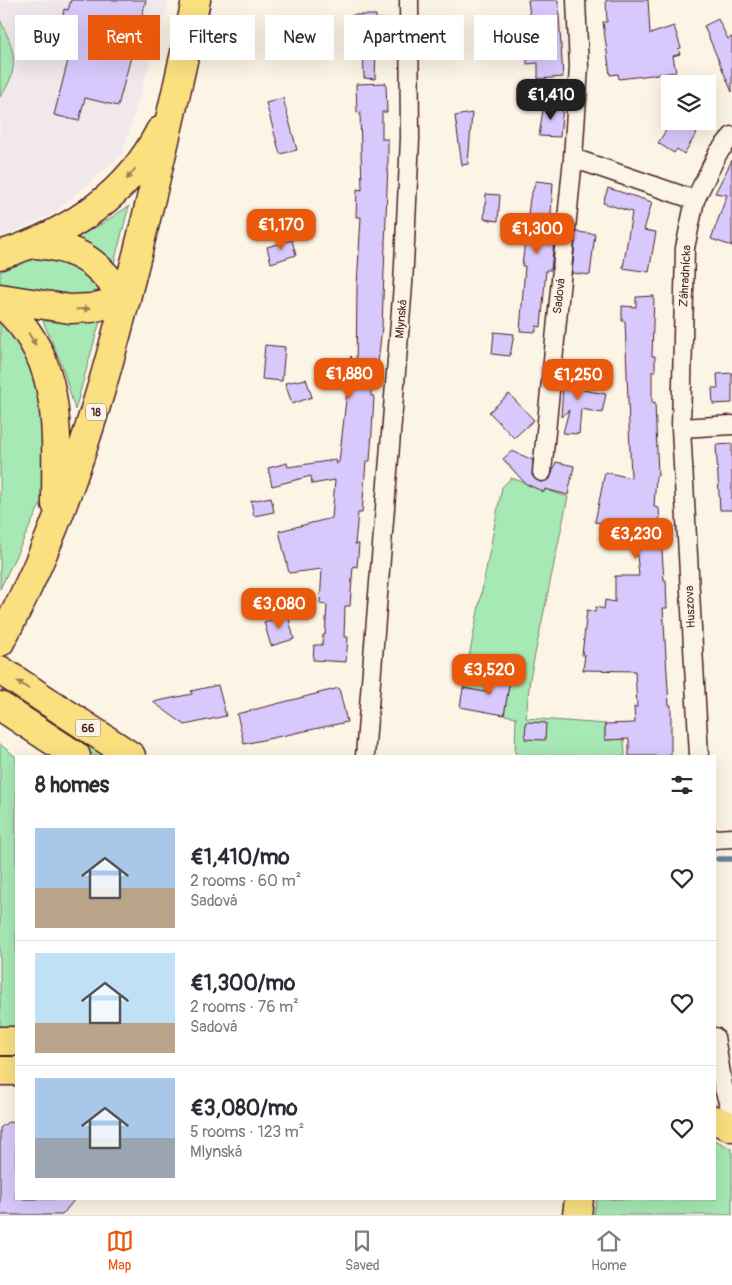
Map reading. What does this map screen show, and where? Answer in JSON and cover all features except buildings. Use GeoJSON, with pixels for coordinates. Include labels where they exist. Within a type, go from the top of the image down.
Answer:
{"type":"FeatureCollection","features":[{"type":"Feature","properties":{"kind":"main road","name":"18"},"geometry":{"type":"LineString","coordinates":[[0,642],[19,607],[56,521],[94,419],[175,103],[196,3]]}},
{"type":"Feature","properties":{"kind":"main road"},"geometry":{"type":"LineString","coordinates":[[0,255],[36,244],[99,205],[126,181],[152,147],[175,103]]}},
{"type":"Feature","properties":{"kind":"main road"},"geometry":{"type":"LineString","coordinates":[[0,298],[70,310],[91,308],[126,300],[105,273],[89,259],[72,251],[36,244]]}},
{"type":"Feature","properties":{"kind":"main road"},"geometry":{"type":"LineString","coordinates":[[0,303],[24,326],[32,338],[45,368],[55,399],[57,430],[56,521]]}},
{"type":"Feature","properties":{"kind":"main road","name":"66"},"geometry":{"type":"LineString","coordinates":[[0,670],[129,755]]}},
{"type":"Feature","properties":{"kind":"main road"},"geometry":{"type":"LineString","coordinates":[[2,708],[52,755]]}},
{"type":"Feature","properties":{"kind":"main road","name":"66"},"geometry":{"type":"LineString","coordinates":[[2,708],[74,755]]}},
{"type":"Feature","properties":{"kind":"main road"},"geometry":{"type":"LineString","coordinates":[[0,1041],[15,1041]]}},
{"type":"Feature","properties":{"kind":"main road"},"geometry":{"type":"LineString","coordinates":[[0,1071],[15,1071]]}},
{"type":"Feature","properties":{"kind":"main road"},"geometry":{"type":"LineString","coordinates":[[716,1120],[732,1127]]}},
{"type":"Feature","properties":{"kind":"main road"},"geometry":{"type":"LineString","coordinates":[[577,1215],[579,1200]]}},
{"type":"Feature","properties":{"kind":"street","name":"Mlynská"},"geometry":{"type":"LineString","coordinates":[[365,755],[403,285],[410,139],[409,0]]}},
{"type":"Feature","properties":{"kind":"street","name":"Sadová"},"geometry":{"type":"LineString","coordinates":[[542,472],[573,158],[579,67],[576,0]]}},
{"type":"Feature","properties":{"kind":"street","name":"Záhradnícka"},"geometry":{"type":"LineString","coordinates":[[681,428],[685,248],[695,200],[718,154],[732,136]]}},
{"type":"Feature","properties":{"kind":"street"},"geometry":{"type":"LineString","coordinates":[[573,158],[695,200]]}},
{"type":"Feature","properties":{"kind":"street"},"geometry":{"type":"LineString","coordinates":[[681,428],[732,425]]}},
{"type":"Feature","properties":{"kind":"street","name":"Huszova"},"geometry":{"type":"LineString","coordinates":[[681,428],[699,755]]}},
{"type":"Feature","properties":{"kind":"street"},"geometry":{"type":"LineString","coordinates":[[716,839],[732,838]]}},
{"type":"Feature","properties":{"kind":"street"},"geometry":{"type":"LineString","coordinates":[[716,1043],[723,1086],[732,1114]]}},
{"type":"Feature","properties":{"kind":"shaded area"},"geometry":{"type":"Polygon","coordinates":[[[0,0],[169,0],[160,30],[160,15],[88,15],[88,60],[151,60],[122,155],[54,213],[0,238],[0,0]]]}},
{"type":"Feature","properties":{"kind":"green space"},"geometry":{"type":"Polygon","coordinates":[[[0,20],[14,59],[11,77],[0,97],[0,20]]]}},
{"type":"Feature","properties":{"kind":"green space"},"geometry":{"type":"Polygon","coordinates":[[[129,206],[113,267],[66,240],[98,226],[129,206]]]}},
{"type":"Feature","properties":{"kind":"green space"},"geometry":{"type":"Polygon","coordinates":[[[55,254],[101,281],[97,299],[0,286],[0,272],[31,256],[55,254]]]}},
{"type":"Feature","properties":{"kind":"green space"},"geometry":{"type":"Polygon","coordinates":[[[0,314],[40,379],[47,460],[41,503],[0,589],[0,314]]]}},
{"type":"Feature","properties":{"kind":"green space"},"geometry":{"type":"Polygon","coordinates":[[[43,321],[100,321],[75,410],[62,365],[43,321]]]}},
{"type":"Feature","properties":{"kind":"green space"},"geometry":{"type":"Polygon","coordinates":[[[511,478],[568,497],[530,678],[526,718],[605,724],[605,740],[624,739],[625,755],[517,755],[515,753],[516,717],[504,715],[511,673],[494,670],[490,693],[463,688],[502,487],[511,478]]]}},
{"type":"Feature","properties":{"kind":"green space"},"geometry":{"type":"Polygon","coordinates":[[[5,685],[110,755],[93,755],[0,693],[5,685]]]}},
{"type":"Feature","properties":{"kind":"green space"},"geometry":{"type":"Polygon","coordinates":[[[0,744],[15,756],[15,1029],[0,1029],[0,744]]]}},
{"type":"Feature","properties":{"kind":"green space"},"geometry":{"type":"Polygon","coordinates":[[[716,1141],[732,1149],[732,1215],[594,1215],[597,1200],[716,1200],[716,1141]]]}},
{"type":"Feature","properties":{"kind":"waterway"},"geometry":{"type":"LineString","coordinates":[[718,859],[732,859]]}}]}
